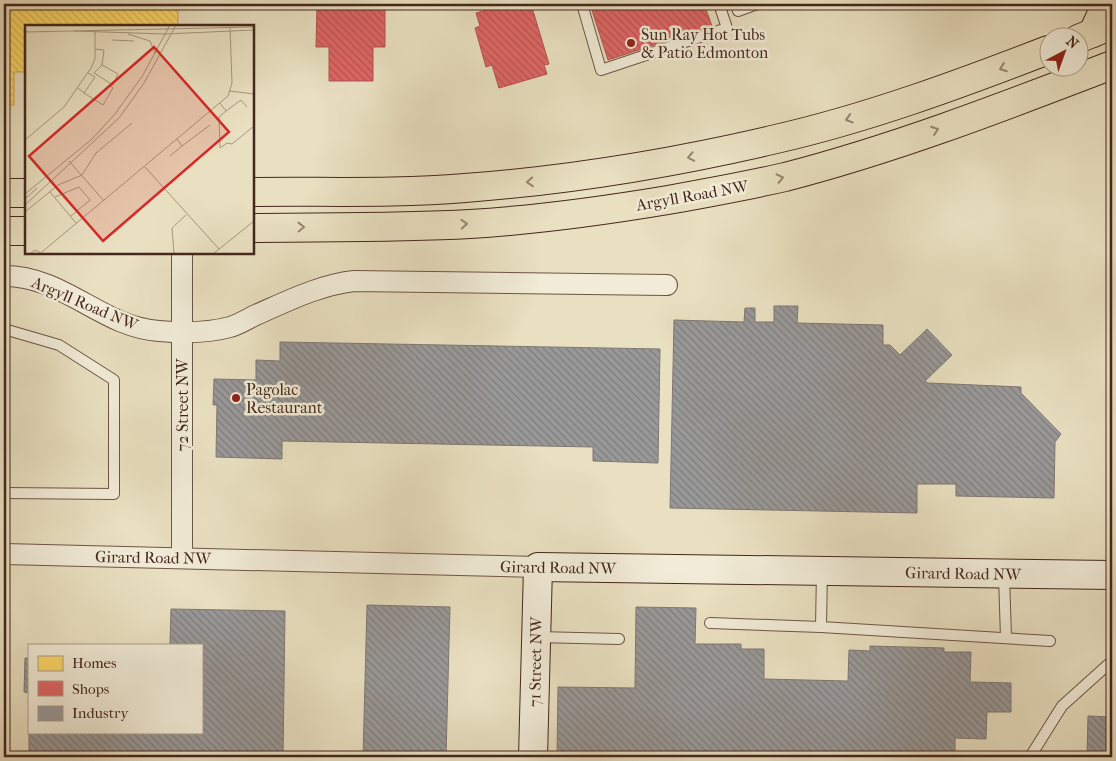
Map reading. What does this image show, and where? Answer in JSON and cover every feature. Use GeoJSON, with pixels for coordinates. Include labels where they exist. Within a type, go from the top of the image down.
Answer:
{"type":"FeatureCollection","features":[{"type":"Feature","properties":{"kind":"main road"},"geometry":{"type":"LineString","coordinates":[[1095,32],[1106,4]]}},
{"type":"Feature","properties":{"kind":"main road"},"geometry":{"type":"LineString","coordinates":[[254,192],[464,188],[542,181],[618,170],[778,139],[931,94],[1038,54]]}},
{"type":"Feature","properties":{"kind":"main road","name":"Argyll Road NW"},"geometry":{"type":"LineString","coordinates":[[254,228],[480,223],[624,207],[731,189],[785,176],[903,142],[1112,65]]}},
{"type":"Feature","properties":{"kind":"main road"},"geometry":{"type":"LineString","coordinates":[[4,193],[25,193]]}},
{"type":"Feature","properties":{"kind":"main road"},"geometry":{"type":"LineString","coordinates":[[4,231],[25,231]]}},
{"type":"Feature","properties":{"kind":"street","name":"72 Street NW"},"geometry":{"type":"LineString","coordinates":[[182,254],[182,558]]}},
{"type":"Feature","properties":{"kind":"street","name":"Argyll Road NW"},"geometry":{"type":"LineString","coordinates":[[4,276],[18,276],[53,286],[121,322],[138,328],[158,331],[214,331],[232,326],[317,288],[334,283],[354,281],[668,286]]}},
{"type":"Feature","properties":{"kind":"street","name":"Girard Road NW"},"geometry":{"type":"LineString","coordinates":[[4,554],[538,567],[1112,575]]}},
{"type":"Feature","properties":{"kind":"street","name":"71 Street NW"},"geometry":{"type":"LineString","coordinates":[[533,757],[538,567]]}},
{"type":"Feature","properties":{"kind":"lane"},"geometry":{"type":"LineString","coordinates":[[582,4],[601,70],[727,28],[719,4]]}},
{"type":"Feature","properties":{"kind":"lane"},"geometry":{"type":"LineString","coordinates":[[736,4],[738,12],[757,4]]}},
{"type":"Feature","properties":{"kind":"lane"},"geometry":{"type":"LineString","coordinates":[[4,329],[59,345],[114,380],[114,494],[4,494]]}},
{"type":"Feature","properties":{"kind":"lane"},"geometry":{"type":"LineString","coordinates":[[821,626],[822,570]]}},
{"type":"Feature","properties":{"kind":"lane"},"geometry":{"type":"LineString","coordinates":[[1004,574],[1006,638]]}},
{"type":"Feature","properties":{"kind":"lane"},"geometry":{"type":"LineString","coordinates":[[710,623],[821,626],[1050,641]]}},
{"type":"Feature","properties":{"kind":"lane"},"geometry":{"type":"LineString","coordinates":[[536,637],[619,639]]}},
{"type":"Feature","properties":{"kind":"lane"},"geometry":{"type":"LineString","coordinates":[[1030,757],[1062,706],[1112,661]]}},
{"type":"Feature","properties":{"kind":"building: Homes"},"geometry":{"type":"Polygon","coordinates":[[[4,4],[178,4],[178,25],[25,25],[25,72],[14,72],[14,105],[4,105],[4,4]]]}},
{"type":"Feature","properties":{"kind":"building: Shops"},"geometry":{"type":"Polygon","coordinates":[[[317,4],[385,4],[385,47],[373,47],[373,81],[329,81],[329,47],[316,47],[317,4]]]}},
{"type":"Feature","properties":{"kind":"building: Shops"},"geometry":{"type":"Polygon","coordinates":[[[507,4],[531,4],[549,64],[544,65],[547,74],[499,88],[492,65],[486,67],[475,28],[480,26],[476,13],[507,4]]]}},
{"type":"Feature","properties":{"kind":"building: Shops","name":"Sun Ray Hot Tubs & Patio Edmonton"},"geometry":{"type":"Polygon","coordinates":[[[590,4],[704,4],[712,26],[608,60],[590,4]]]}},
{"type":"Feature","properties":{"kind":"building: Industry"},"geometry":{"type":"Polygon","coordinates":[[[774,306],[798,306],[797,323],[883,325],[883,345],[890,345],[900,355],[927,329],[952,355],[925,381],[928,383],[1021,387],[1021,393],[1061,434],[1055,442],[1054,498],[956,496],[956,484],[917,484],[917,513],[670,508],[674,320],[744,322],[745,308],[755,308],[755,322],[774,322],[774,306]]]}},
{"type":"Feature","properties":{"kind":"building: Industry"},"geometry":{"type":"Polygon","coordinates":[[[280,342],[660,349],[658,463],[593,461],[593,447],[282,441],[282,459],[216,457],[217,405],[213,405],[214,379],[256,380],[256,360],[280,361],[280,342]]]}},
{"type":"Feature","properties":{"kind":"building: Industry"},"geometry":{"type":"Polygon","coordinates":[[[4,598],[9,598],[7,677],[4,677],[4,598]]]}},
{"type":"Feature","properties":{"kind":"building: Industry"},"geometry":{"type":"Polygon","coordinates":[[[367,605],[450,607],[446,757],[363,757],[367,605]]]}},
{"type":"Feature","properties":{"kind":"building: Industry"},"geometry":{"type":"Polygon","coordinates":[[[636,607],[696,608],[695,644],[741,644],[741,649],[764,649],[764,679],[848,681],[849,650],[870,651],[870,646],[944,648],[944,652],[971,652],[970,682],[1011,683],[1011,712],[987,712],[986,739],[955,738],[955,757],[557,757],[558,687],[635,688],[636,607]]]}},
{"type":"Feature","properties":{"kind":"building: Industry"},"geometry":{"type":"Polygon","coordinates":[[[171,609],[285,611],[283,757],[29,757],[29,734],[202,734],[202,644],[170,644],[171,609]]]}},
{"type":"Feature","properties":{"kind":"building: Industry"},"geometry":{"type":"Polygon","coordinates":[[[25,658],[28,658],[28,693],[24,692],[25,658]]]}},
{"type":"Feature","properties":{"kind":"building: Industry"},"geometry":{"type":"Polygon","coordinates":[[[1088,716],[1112,717],[1112,757],[1087,757],[1088,716]]]}},
{"type":"Feature","properties":{"kind":"place","name":"Sun Ray Hot Tubs & Patio Edmonton"},"geometry":{"type":"Point","coordinates":[631,43]}},
{"type":"Feature","properties":{"kind":"place","name":"Pagolac Restaurant"},"geometry":{"type":"Point","coordinates":[236,398]}}]}
